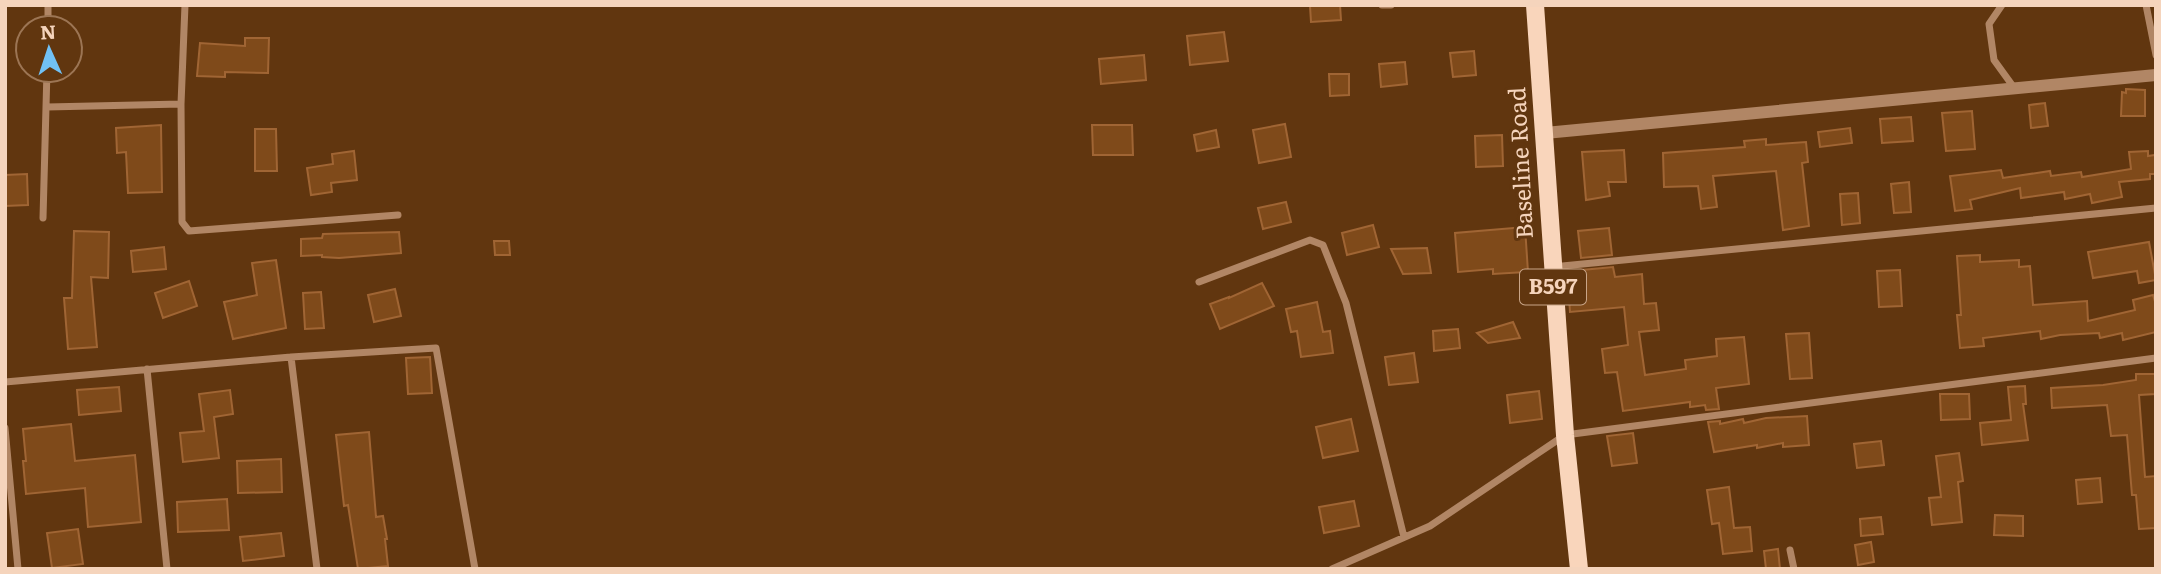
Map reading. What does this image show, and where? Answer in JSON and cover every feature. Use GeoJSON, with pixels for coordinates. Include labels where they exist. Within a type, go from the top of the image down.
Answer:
{"type":"FeatureCollection","features":[{"type":"Feature","properties":{"kind":"main road","name":"Baseline Road"},"geometry":{"type":"LineString","coordinates":[[1535,5],[1564,435],[1579,569]]}},
{"type":"Feature","properties":{"kind":"street"},"geometry":{"type":"LineString","coordinates":[[186,5],[181,104],[182,222],[190,231],[398,215]]}},
{"type":"Feature","properties":{"kind":"street"},"geometry":{"type":"LineString","coordinates":[[1382,5],[1391,5]]}},
{"type":"Feature","properties":{"kind":"street"},"geometry":{"type":"LineString","coordinates":[[2002,5],[1989,24],[1994,60],[2016,89]]}},
{"type":"Feature","properties":{"kind":"street"},"geometry":{"type":"LineString","coordinates":[[2146,5],[2156,55]]}},
{"type":"Feature","properties":{"kind":"street"},"geometry":{"type":"LineString","coordinates":[[1545,133],[2156,75]]}},
{"type":"Feature","properties":{"kind":"street"},"geometry":{"type":"LineString","coordinates":[[43,218],[47,84]]}},
{"type":"Feature","properties":{"kind":"street"},"geometry":{"type":"LineString","coordinates":[[47,107],[181,104]]}},
{"type":"Feature","properties":{"kind":"street"},"geometry":{"type":"LineString","coordinates":[[1552,267],[2156,208]]}},
{"type":"Feature","properties":{"kind":"street"},"geometry":{"type":"LineString","coordinates":[[1199,282],[1310,240],[1323,245],[1346,303],[1404,537]]}},
{"type":"Feature","properties":{"kind":"street"},"geometry":{"type":"LineString","coordinates":[[5,382],[292,357],[436,348],[475,569]]}},
{"type":"Feature","properties":{"kind":"street"},"geometry":{"type":"LineString","coordinates":[[292,357],[317,569]]}},
{"type":"Feature","properties":{"kind":"street"},"geometry":{"type":"LineString","coordinates":[[1332,569],[1430,526],[1564,435],[2156,358]]}},
{"type":"Feature","properties":{"kind":"street"},"geometry":{"type":"LineString","coordinates":[[147,369],[167,569]]}},
{"type":"Feature","properties":{"kind":"street"},"geometry":{"type":"LineString","coordinates":[[5,428],[19,569]]}},
{"type":"Feature","properties":{"kind":"street"},"geometry":{"type":"LineString","coordinates":[[1790,550],[1794,569]]}},
{"type":"Feature","properties":{"kind":"building"},"geometry":{"type":"Polygon","coordinates":[[[1340,5],[1341,20],[1311,22],[1310,6],[1340,5]]]}},
{"type":"Feature","properties":{"kind":"building"},"geometry":{"type":"Polygon","coordinates":[[[1224,32],[1228,61],[1190,65],[1187,36],[1224,32]]]}},
{"type":"Feature","properties":{"kind":"building"},"geometry":{"type":"Polygon","coordinates":[[[245,38],[269,38],[268,73],[225,72],[225,77],[197,76],[200,43],[245,46],[245,38]]]}},
{"type":"Feature","properties":{"kind":"building"},"geometry":{"type":"Polygon","coordinates":[[[1474,51],[1476,75],[1453,77],[1450,53],[1474,51]]]}},
{"type":"Feature","properties":{"kind":"building"},"geometry":{"type":"Polygon","coordinates":[[[1144,55],[1146,80],[1101,84],[1099,59],[1144,55]]]}},
{"type":"Feature","properties":{"kind":"building"},"geometry":{"type":"Polygon","coordinates":[[[1405,62],[1407,84],[1381,87],[1379,64],[1405,62]]]}},
{"type":"Feature","properties":{"kind":"building"},"geometry":{"type":"Polygon","coordinates":[[[1329,74],[1349,74],[1349,95],[1330,96],[1329,74]]]}},
{"type":"Feature","properties":{"kind":"building"},"geometry":{"type":"Polygon","coordinates":[[[2126,89],[2145,90],[2145,116],[2121,116],[2122,92],[2126,93],[2126,89]]]}},
{"type":"Feature","properties":{"kind":"building"},"geometry":{"type":"Polygon","coordinates":[[[2045,103],[2048,126],[2031,128],[2029,105],[2045,103]]]}},
{"type":"Feature","properties":{"kind":"building"},"geometry":{"type":"Polygon","coordinates":[[[1972,111],[1975,149],[1946,151],[1942,113],[1972,111]]]}},
{"type":"Feature","properties":{"kind":"building"},"geometry":{"type":"Polygon","coordinates":[[[1911,117],[1913,141],[1882,143],[1880,119],[1911,117]]]}},
{"type":"Feature","properties":{"kind":"building"},"geometry":{"type":"Polygon","coordinates":[[[1285,124],[1291,157],[1259,163],[1253,130],[1285,124]]]}},
{"type":"Feature","properties":{"kind":"building"},"geometry":{"type":"Polygon","coordinates":[[[161,125],[162,192],[128,193],[126,152],[117,153],[116,128],[161,125]]]}},
{"type":"Feature","properties":{"kind":"building"},"geometry":{"type":"Polygon","coordinates":[[[1092,125],[1132,125],[1133,155],[1093,155],[1092,125]]]}},
{"type":"Feature","properties":{"kind":"building"},"geometry":{"type":"Polygon","coordinates":[[[1850,128],[1852,143],[1820,147],[1818,132],[1850,128]]]}},
{"type":"Feature","properties":{"kind":"building"},"geometry":{"type":"Polygon","coordinates":[[[255,129],[276,129],[277,171],[255,171],[255,129]]]}},
{"type":"Feature","properties":{"kind":"building"},"geometry":{"type":"Polygon","coordinates":[[[1216,130],[1219,147],[1197,151],[1194,135],[1216,130]]]}},
{"type":"Feature","properties":{"kind":"building"},"geometry":{"type":"Polygon","coordinates":[[[1502,135],[1503,166],[1476,167],[1475,136],[1502,135]]]}},
{"type":"Feature","properties":{"kind":"building"},"geometry":{"type":"Polygon","coordinates":[[[1766,139],[1766,145],[1806,142],[1808,162],[1802,163],[1809,226],[1783,230],[1776,171],[1713,176],[1717,207],[1701,209],[1698,186],[1664,187],[1663,153],[1745,147],[1744,141],[1766,139]]]}},
{"type":"Feature","properties":{"kind":"building"},"geometry":{"type":"Polygon","coordinates":[[[1624,150],[1626,182],[1608,182],[1610,196],[1586,200],[1582,152],[1624,150]]]}},
{"type":"Feature","properties":{"kind":"building"},"geometry":{"type":"Polygon","coordinates":[[[354,151],[357,180],[331,183],[332,192],[311,195],[307,168],[333,164],[332,154],[354,151]]]}},
{"type":"Feature","properties":{"kind":"building"},"geometry":{"type":"Polygon","coordinates":[[[2148,151],[2148,156],[2155,155],[2156,174],[2150,174],[2150,179],[2119,182],[2122,197],[2092,203],[2090,194],[2065,199],[2064,192],[2021,198],[2020,188],[1970,200],[1972,209],[1955,211],[1950,176],[2001,170],[2003,178],[2050,171],[2051,176],[2081,172],[2082,177],[2131,169],[2129,152],[2148,151]]]}},
{"type":"Feature","properties":{"kind":"building"},"geometry":{"type":"Polygon","coordinates":[[[27,174],[28,205],[5,206],[5,175],[27,174]]]}},
{"type":"Feature","properties":{"kind":"building"},"geometry":{"type":"Polygon","coordinates":[[[1909,182],[1911,212],[1894,213],[1891,184],[1909,182]]]}},
{"type":"Feature","properties":{"kind":"building"},"geometry":{"type":"Polygon","coordinates":[[[1858,193],[1860,223],[1842,225],[1840,194],[1858,193]]]}},
{"type":"Feature","properties":{"kind":"building"},"geometry":{"type":"Polygon","coordinates":[[[1286,202],[1291,222],[1263,229],[1258,208],[1286,202]]]}},
{"type":"Feature","properties":{"kind":"building"},"geometry":{"type":"Polygon","coordinates":[[[1373,225],[1379,247],[1347,255],[1342,233],[1373,225]]]}},
{"type":"Feature","properties":{"kind":"building"},"geometry":{"type":"Polygon","coordinates":[[[1525,227],[1528,272],[1493,274],[1493,269],[1458,272],[1455,233],[1525,227]]]}},
{"type":"Feature","properties":{"kind":"building"},"geometry":{"type":"Polygon","coordinates":[[[1609,228],[1612,255],[1581,258],[1578,231],[1609,228]]]}},
{"type":"Feature","properties":{"kind":"building"},"geometry":{"type":"Polygon","coordinates":[[[74,231],[109,232],[108,278],[91,277],[97,347],[68,349],[64,298],[72,298],[74,231]]]}},
{"type":"Feature","properties":{"kind":"building"},"geometry":{"type":"Polygon","coordinates":[[[399,232],[401,253],[339,258],[322,255],[301,256],[301,239],[322,238],[323,234],[399,232]]]}},
{"type":"Feature","properties":{"kind":"building"},"geometry":{"type":"Polygon","coordinates":[[[494,241],[509,241],[510,255],[495,255],[494,241]]]}},
{"type":"Feature","properties":{"kind":"building"},"geometry":{"type":"Polygon","coordinates":[[[2149,242],[2156,280],[2139,283],[2137,271],[2093,278],[2088,252],[2149,242]]]}},
{"type":"Feature","properties":{"kind":"building"},"geometry":{"type":"Polygon","coordinates":[[[164,247],[166,269],[133,272],[131,251],[164,247]]]}},
{"type":"Feature","properties":{"kind":"building"},"geometry":{"type":"Polygon","coordinates":[[[1427,248],[1431,273],[1403,274],[1391,249],[1427,248]]]}},
{"type":"Feature","properties":{"kind":"building"},"geometry":{"type":"Polygon","coordinates":[[[1980,255],[1980,262],[2019,260],[2019,267],[2030,266],[2033,305],[2087,301],[2088,321],[2135,310],[2133,300],[2153,295],[2156,305],[2156,332],[2123,340],[2122,333],[2100,338],[2099,333],[2041,339],[2040,331],[1983,338],[1984,346],[1960,348],[1957,256],[1980,255]]]}},
{"type":"Feature","properties":{"kind":"building"},"geometry":{"type":"Polygon","coordinates":[[[276,260],[286,328],[233,339],[224,302],[257,295],[252,263],[276,260]]]}},
{"type":"Feature","properties":{"kind":"building"},"geometry":{"type":"Polygon","coordinates":[[[1613,267],[1615,277],[1642,274],[1644,304],[1656,303],[1659,330],[1639,332],[1645,375],[1686,369],[1685,360],[1717,356],[1716,339],[1744,337],[1749,384],[1716,388],[1719,409],[1706,410],[1705,405],[1690,407],[1690,402],[1623,411],[1617,372],[1605,373],[1602,349],[1628,345],[1624,307],[1570,312],[1568,282],[1584,280],[1582,270],[1613,267]]]}},
{"type":"Feature","properties":{"kind":"building"},"geometry":{"type":"Polygon","coordinates":[[[1900,270],[1902,306],[1879,307],[1877,271],[1900,270]]]}},
{"type":"Feature","properties":{"kind":"building"},"geometry":{"type":"Polygon","coordinates":[[[189,281],[197,306],[163,318],[155,293],[189,281]]]}},
{"type":"Feature","properties":{"kind":"building"},"geometry":{"type":"Polygon","coordinates":[[[1262,283],[1274,306],[1220,329],[1210,304],[1262,283]]]}},
{"type":"Feature","properties":{"kind":"building"},"geometry":{"type":"Polygon","coordinates":[[[395,289],[401,316],[374,322],[368,295],[395,289]]]}},
{"type":"Feature","properties":{"kind":"building"},"geometry":{"type":"Polygon","coordinates":[[[321,292],[324,328],[305,329],[303,293],[321,292]]]}},
{"type":"Feature","properties":{"kind":"building"},"geometry":{"type":"Polygon","coordinates":[[[1317,302],[1323,332],[1330,331],[1333,353],[1301,357],[1297,331],[1291,332],[1286,309],[1317,302]]]}},
{"type":"Feature","properties":{"kind":"building"},"geometry":{"type":"Polygon","coordinates":[[[1513,322],[1520,338],[1488,343],[1477,333],[1513,322]]]}},
{"type":"Feature","properties":{"kind":"building"},"geometry":{"type":"Polygon","coordinates":[[[1458,329],[1460,348],[1434,351],[1433,331],[1458,329]]]}},
{"type":"Feature","properties":{"kind":"building"},"geometry":{"type":"Polygon","coordinates":[[[1809,333],[1812,378],[1790,379],[1786,334],[1809,333]]]}},
{"type":"Feature","properties":{"kind":"building"},"geometry":{"type":"Polygon","coordinates":[[[1414,353],[1418,382],[1389,385],[1385,357],[1414,353]]]}},
{"type":"Feature","properties":{"kind":"building"},"geometry":{"type":"Polygon","coordinates":[[[430,357],[432,393],[408,394],[406,358],[430,357]]]}},
{"type":"Feature","properties":{"kind":"building"},"geometry":{"type":"Polygon","coordinates":[[[2136,374],[2156,374],[2156,394],[2139,395],[2145,477],[2156,476],[2156,528],[2139,529],[2136,495],[2132,495],[2127,435],[2111,436],[2107,405],[2052,408],[2051,388],[2136,380],[2136,374]]]}},
{"type":"Feature","properties":{"kind":"building"},"geometry":{"type":"Polygon","coordinates":[[[2025,386],[2026,404],[2023,404],[2028,440],[1982,445],[1980,423],[2011,420],[2008,387],[2025,386]]]}},
{"type":"Feature","properties":{"kind":"building"},"geometry":{"type":"Polygon","coordinates":[[[119,387],[121,411],[79,415],[77,390],[119,387]]]}},
{"type":"Feature","properties":{"kind":"building"},"geometry":{"type":"Polygon","coordinates":[[[230,390],[233,414],[214,417],[219,458],[183,462],[180,433],[204,431],[199,394],[230,390]]]}},
{"type":"Feature","properties":{"kind":"building"},"geometry":{"type":"Polygon","coordinates":[[[1539,391],[1542,419],[1510,423],[1507,395],[1539,391]]]}},
{"type":"Feature","properties":{"kind":"building"},"geometry":{"type":"Polygon","coordinates":[[[1940,394],[1969,394],[1970,419],[1941,420],[1940,394]]]}},
{"type":"Feature","properties":{"kind":"building"},"geometry":{"type":"Polygon","coordinates":[[[1807,416],[1809,445],[1783,447],[1783,443],[1714,452],[1708,422],[1720,421],[1720,424],[1743,419],[1744,423],[1766,418],[1807,416]]]}},
{"type":"Feature","properties":{"kind":"building"},"geometry":{"type":"Polygon","coordinates":[[[1351,419],[1358,451],[1323,458],[1316,427],[1351,419]]]}},
{"type":"Feature","properties":{"kind":"building"},"geometry":{"type":"Polygon","coordinates":[[[71,424],[75,461],[135,455],[141,522],[88,527],[85,488],[26,494],[23,429],[71,424]]]}},
{"type":"Feature","properties":{"kind":"building"},"geometry":{"type":"Polygon","coordinates":[[[369,432],[376,517],[383,516],[388,566],[358,569],[348,505],[344,506],[336,435],[369,432]]]}},
{"type":"Feature","properties":{"kind":"building"},"geometry":{"type":"Polygon","coordinates":[[[1633,433],[1637,463],[1612,466],[1607,436],[1633,433]]]}},
{"type":"Feature","properties":{"kind":"building"},"geometry":{"type":"Polygon","coordinates":[[[1881,441],[1884,465],[1857,468],[1854,444],[1881,441]]]}},
{"type":"Feature","properties":{"kind":"building"},"geometry":{"type":"Polygon","coordinates":[[[1959,453],[1963,481],[1958,482],[1962,522],[1932,525],[1929,498],[1941,497],[1936,456],[1959,453]]]}},
{"type":"Feature","properties":{"kind":"building"},"geometry":{"type":"Polygon","coordinates":[[[281,459],[282,492],[238,493],[237,461],[281,459]]]}},
{"type":"Feature","properties":{"kind":"building"},"geometry":{"type":"Polygon","coordinates":[[[2100,478],[2102,502],[2078,504],[2076,480],[2100,478]]]}},
{"type":"Feature","properties":{"kind":"building"},"geometry":{"type":"Polygon","coordinates":[[[1729,487],[1734,528],[1750,527],[1752,551],[1723,554],[1719,523],[1712,524],[1707,490],[1729,487]]]}},
{"type":"Feature","properties":{"kind":"building"},"geometry":{"type":"Polygon","coordinates":[[[227,499],[229,530],[178,532],[177,502],[227,499]]]}},
{"type":"Feature","properties":{"kind":"building"},"geometry":{"type":"Polygon","coordinates":[[[1354,501],[1359,526],[1324,533],[1319,507],[1354,501]]]}},
{"type":"Feature","properties":{"kind":"building"},"geometry":{"type":"Polygon","coordinates":[[[1995,515],[2023,516],[2023,536],[1994,535],[1995,515]]]}},
{"type":"Feature","properties":{"kind":"building"},"geometry":{"type":"Polygon","coordinates":[[[1881,517],[1883,534],[1861,536],[1860,519],[1881,517]]]}},
{"type":"Feature","properties":{"kind":"building"},"geometry":{"type":"Polygon","coordinates":[[[78,529],[83,564],[52,568],[47,533],[78,529]]]}},
{"type":"Feature","properties":{"kind":"building"},"geometry":{"type":"Polygon","coordinates":[[[281,533],[284,556],[243,561],[240,537],[281,533]]]}},
{"type":"Feature","properties":{"kind":"building"},"geometry":{"type":"Polygon","coordinates":[[[1871,542],[1874,562],[1858,565],[1855,545],[1871,542]]]}},
{"type":"Feature","properties":{"kind":"building"},"geometry":{"type":"Polygon","coordinates":[[[1778,549],[1780,569],[1766,569],[1764,551],[1778,549]]]}}]}
